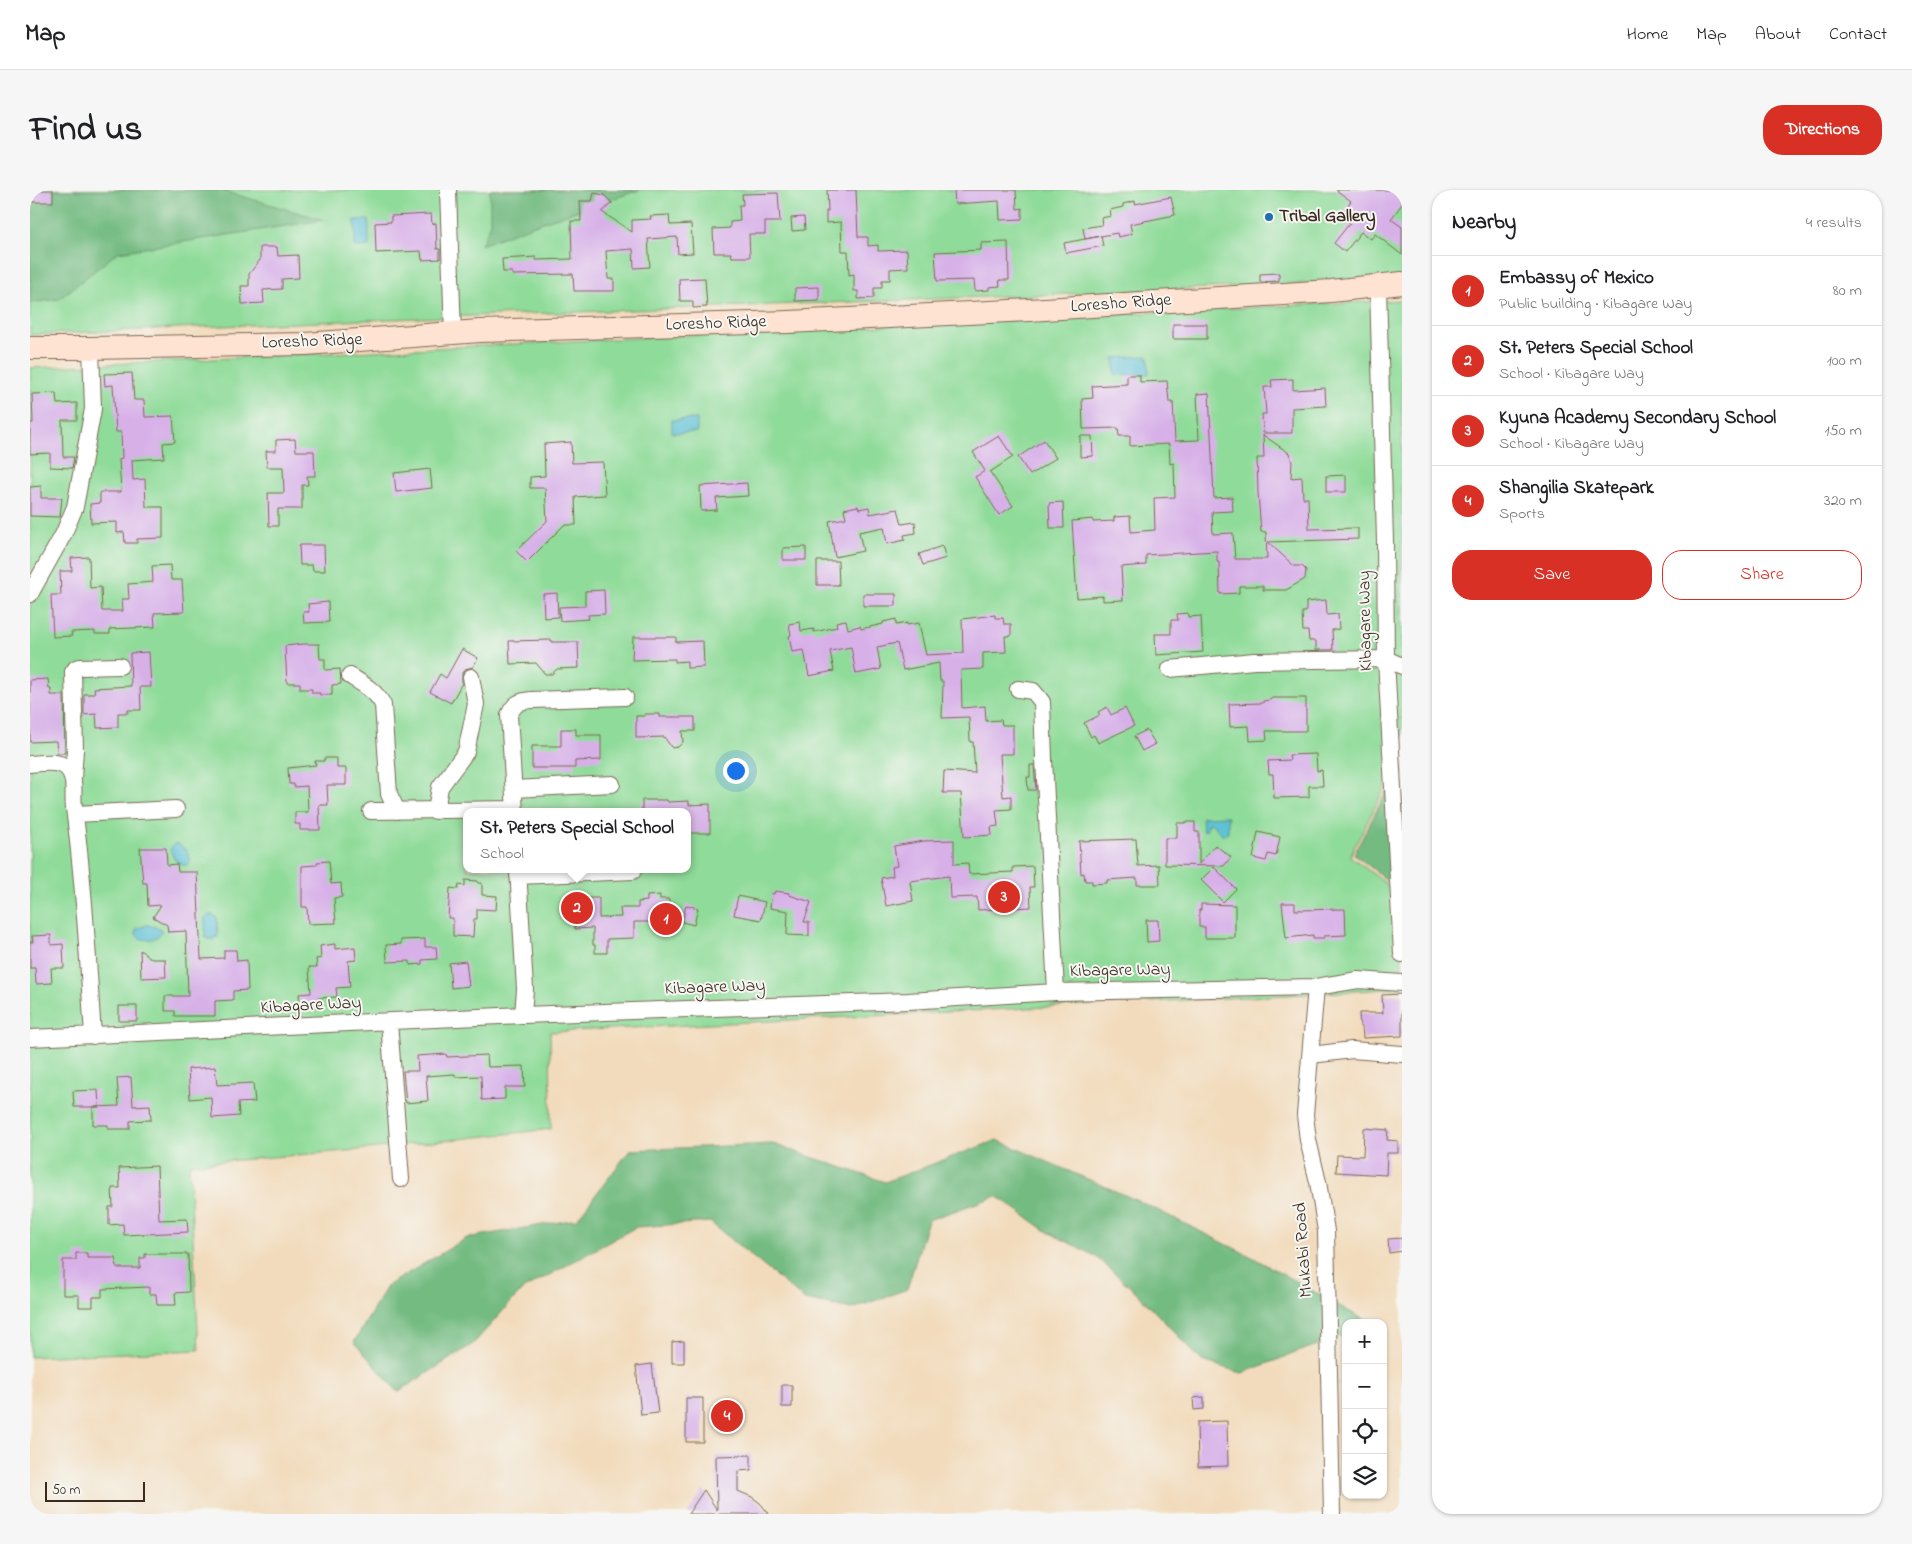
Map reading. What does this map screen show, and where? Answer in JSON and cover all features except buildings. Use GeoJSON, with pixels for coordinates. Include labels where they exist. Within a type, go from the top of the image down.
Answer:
{"type":"FeatureCollection","features":[{"type":"Feature","properties":{"kind":"main road","name":"Loresho Ridge"},"geometry":{"type":"LineString","coordinates":[[30,348],[305,344],[480,331],[789,322],[1331,291],[1402,283]]}},
{"type":"Feature","properties":{"kind":"street"},"geometry":{"type":"LineString","coordinates":[[448,190],[453,334]]}},
{"type":"Feature","properties":{"kind":"street","name":"Kibagare Way"},"geometry":{"type":"LineString","coordinates":[[1378,287],[1386,660],[1398,811],[1402,954]]}},
{"type":"Feature","properties":{"kind":"street"},"geometry":{"type":"LineString","coordinates":[[30,594],[63,535],[75,507],[93,409],[92,348]]}},
{"type":"Feature","properties":{"kind":"street"},"geometry":{"type":"LineString","coordinates":[[1170,669],[1254,662],[1386,660],[1402,666]]}},
{"type":"Feature","properties":{"kind":"street"},"geometry":{"type":"LineString","coordinates":[[93,1036],[84,885],[75,814],[73,779],[75,750],[73,672],[76,668],[120,666]]}},
{"type":"Feature","properties":{"kind":"street"},"geometry":{"type":"LineString","coordinates":[[350,676],[371,690],[380,698],[383,705],[389,794],[397,811]]}},
{"type":"Feature","properties":{"kind":"street"},"geometry":{"type":"LineString","coordinates":[[436,811],[440,787],[466,752],[476,704],[471,677]]}},
{"type":"Feature","properties":{"kind":"street"},"geometry":{"type":"LineString","coordinates":[[1018,689],[1033,691],[1042,702],[1044,779],[1056,992]]}},
{"type":"Feature","properties":{"kind":"street"},"geometry":{"type":"LineString","coordinates":[[515,808],[510,715],[515,705],[521,701],[531,700],[625,697]]}},
{"type":"Feature","properties":{"kind":"street"},"geometry":{"type":"LineString","coordinates":[[30,764],[61,764],[66,767],[73,779]]}},
{"type":"Feature","properties":{"kind":"street"},"geometry":{"type":"LineString","coordinates":[[514,789],[612,784]]}},
{"type":"Feature","properties":{"kind":"street"},"geometry":{"type":"LineString","coordinates":[[75,814],[176,809]]}},
{"type":"Feature","properties":{"kind":"street"},"geometry":{"type":"LineString","coordinates":[[371,811],[463,811]]}},
{"type":"Feature","properties":{"kind":"street"},"geometry":{"type":"LineString","coordinates":[[518,873],[525,989],[523,1015]]}},
{"type":"Feature","properties":{"kind":"street","name":"Kibagare Way"},"geometry":{"type":"LineString","coordinates":[[30,1038],[523,1015],[908,1001],[1056,992],[1316,986],[1358,980],[1402,983]]}},
{"type":"Feature","properties":{"kind":"street","name":"Mukabi Road"},"geometry":{"type":"LineString","coordinates":[[1316,986],[1305,1115],[1308,1140],[1318,1182],[1326,1231],[1332,1514]]}},
{"type":"Feature","properties":{"kind":"street"},"geometry":{"type":"LineString","coordinates":[[389,1022],[401,1179]]}},
{"type":"Feature","properties":{"kind":"street"},"geometry":{"type":"LineString","coordinates":[[1310,1055],[1352,1050],[1402,1054]]}},
{"type":"Feature","properties":{"kind":"green space"},"geometry":{"type":"Polygon","coordinates":[[[30,190],[1402,190],[1402,279],[30,335],[30,190]]]}},
{"type":"Feature","properties":{"kind":"green space"},"geometry":{"type":"Polygon","coordinates":[[[30,190],[220,190],[324,220],[118,252],[59,299],[30,303],[30,190]]]}},
{"type":"Feature","properties":{"kind":"green space"},"geometry":{"type":"Polygon","coordinates":[[[490,190],[639,190],[481,245],[490,226],[490,190]]]}},
{"type":"Feature","properties":{"kind":"green space"},"geometry":{"type":"Polygon","coordinates":[[[1402,300],[1402,754],[1350,856],[1402,896],[1402,988],[550,1032],[551,1129],[358,1150],[189,1164],[199,1350],[30,1357],[30,368],[1402,300]]]}},
{"type":"Feature","properties":{"kind":"green space"},"geometry":{"type":"Polygon","coordinates":[[[1402,762],[1402,892],[1354,854],[1402,762]]]}},
{"type":"Feature","properties":{"kind":"green space"},"geometry":{"type":"Polygon","coordinates":[[[997,1140],[1143,1203],[1252,1257],[1363,1319],[1342,1319],[1342,1336],[1242,1373],[1202,1361],[1136,1292],[1095,1256],[1048,1232],[997,1196],[928,1220],[907,1289],[852,1309],[805,1300],[710,1222],[636,1227],[522,1290],[473,1344],[398,1392],[354,1342],[388,1285],[467,1238],[577,1219],[630,1150],[773,1144],[885,1182],[997,1140]]]}},
{"type":"Feature","properties":{"kind":"water"},"geometry":{"type":"Polygon","coordinates":[[[355,220],[369,220],[369,246],[355,247],[355,220]]]}},
{"type":"Feature","properties":{"kind":"water"},"geometry":{"type":"Polygon","coordinates":[[[1148,356],[1149,374],[1115,375],[1114,358],[1148,356]]]}},
{"type":"Feature","properties":{"kind":"water"},"geometry":{"type":"Polygon","coordinates":[[[697,419],[697,432],[672,433],[672,420],[697,419]]]}},
{"type":"Feature","properties":{"kind":"water"},"geometry":{"type":"Polygon","coordinates":[[[1228,816],[1228,833],[1223,835],[1211,823],[1207,825],[1207,830],[1203,831],[1202,817],[1228,816]]]}},
{"type":"Feature","properties":{"kind":"water"},"geometry":{"type":"Polygon","coordinates":[[[174,844],[178,844],[186,850],[190,860],[188,865],[182,865],[175,860],[170,850],[174,844]]]}},
{"type":"Feature","properties":{"kind":"water"},"geometry":{"type":"Polygon","coordinates":[[[209,915],[217,918],[218,937],[214,937],[214,940],[205,938],[205,918],[209,915]]]}},
{"type":"Feature","properties":{"kind":"water"},"geometry":{"type":"Polygon","coordinates":[[[147,925],[160,928],[161,932],[157,937],[151,939],[139,938],[136,934],[136,929],[147,925]]]}},
{"type":"Feature","properties":{"kind":"place","name":"Tribal Gallery"},"geometry":{"type":"Point","coordinates":[1269,217]}},
{"type":"Feature","properties":{"kind":"place","name":"Kyuna Academy Secondary School"},"geometry":{"type":"Point","coordinates":[1004,897]}},
{"type":"Feature","properties":{"kind":"place","name":"St. Peters Special School"},"geometry":{"type":"Point","coordinates":[577,908]}},
{"type":"Feature","properties":{"kind":"place","name":"Embassy of Mexico"},"geometry":{"type":"Point","coordinates":[666,919]}},
{"type":"Feature","properties":{"kind":"place","name":"Shangilia Skatepark"},"geometry":{"type":"Point","coordinates":[727,1416]}}]}
